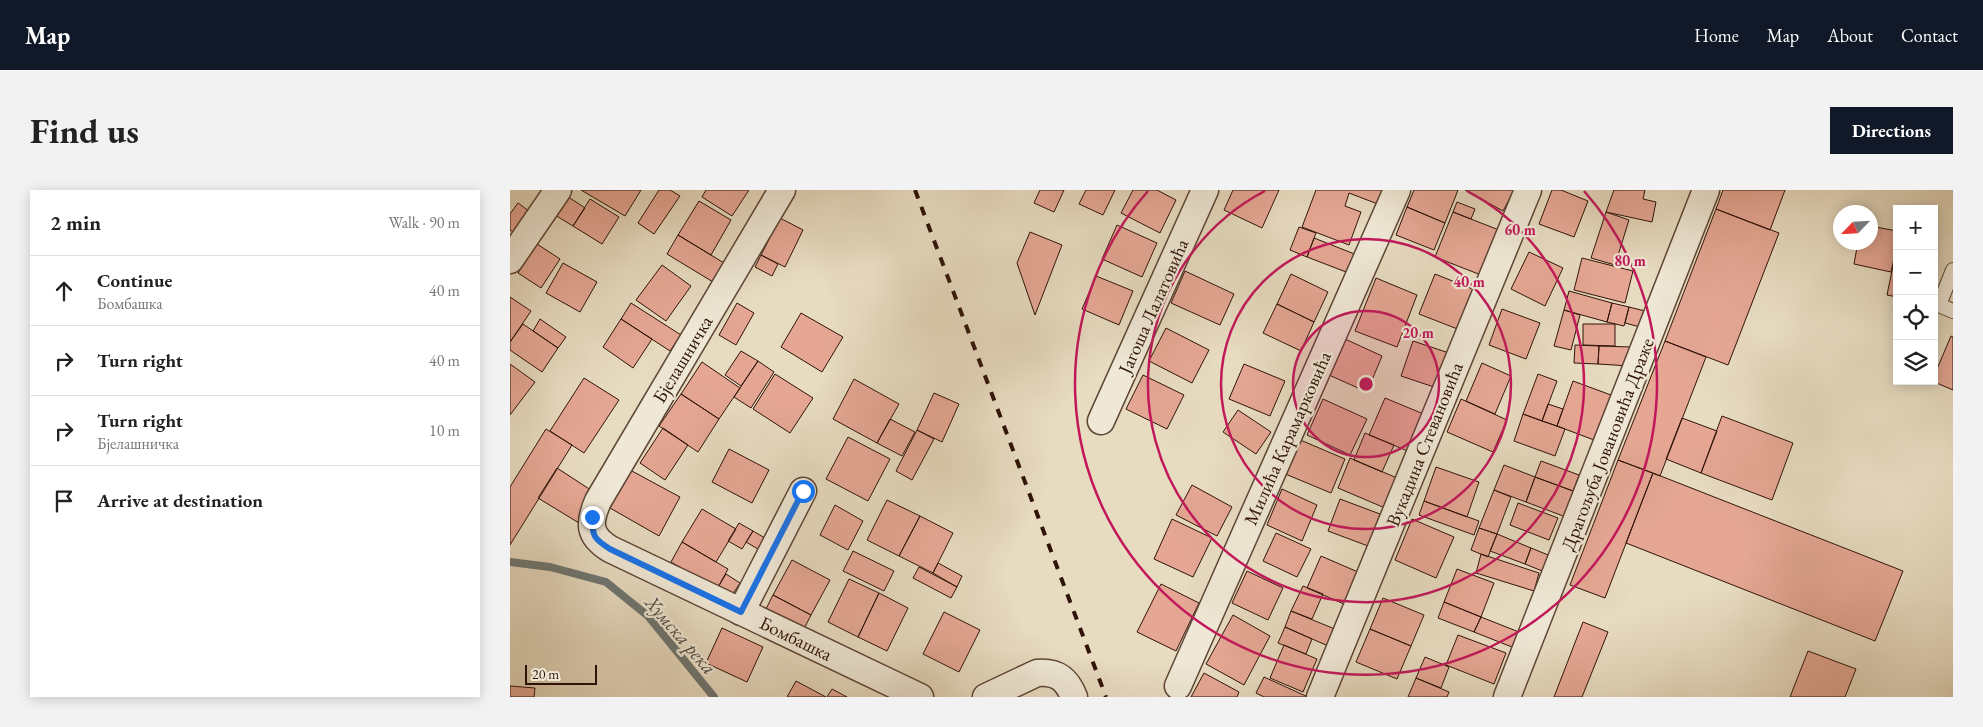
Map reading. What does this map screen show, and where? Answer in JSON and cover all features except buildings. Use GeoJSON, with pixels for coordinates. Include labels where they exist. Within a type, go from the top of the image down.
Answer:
{"type":"FeatureCollection","features":[{"type":"Feature","properties":{"kind":"street"},"geometry":{"type":"LineString","coordinates":[[510,260],[558,190]]}},
{"type":"Feature","properties":{"kind":"street","name":"Бјелашничка"},"geometry":{"type":"LineString","coordinates":[[741,612],[610,549],[598,541],[592,531],[592,517],[598,501],[782,190]]}},
{"type":"Feature","properties":{"kind":"street","name":"Јагоша Лалатовића"},"geometry":{"type":"LineString","coordinates":[[1101,421],[1204,190]]}},
{"type":"Feature","properties":{"kind":"street","name":"Милића Карамарковића"},"geometry":{"type":"LineString","coordinates":[[1178,686],[1397,190]]}},
{"type":"Feature","properties":{"kind":"street","name":"Вукадина Стевановића"},"geometry":{"type":"LineString","coordinates":[[1320,697],[1528,190]]}},
{"type":"Feature","properties":{"kind":"street","name":"Драгољуба Јовановића Драже"},"geometry":{"type":"LineString","coordinates":[[1507,697],[1706,190]]}},
{"type":"Feature","properties":{"kind":"street","name":"Бомбашка"},"geometry":{"type":"LineString","coordinates":[[803,491],[741,612],[920,697]]}},
{"type":"Feature","properties":{"kind":"street"},"geometry":{"type":"LineString","coordinates":[[986,697],[1037,673],[1054,673],[1064,679],[1070,686],[1074,697]]}},
{"type":"Feature","properties":{"kind":"lane"},"geometry":{"type":"LineString","coordinates":[[1953,270],[1939,305],[1953,311]]}},
{"type":"Feature","properties":{"kind":"waterway","name":"Хумска река"},"geometry":{"type":"LineString","coordinates":[[510,562],[550,567],[606,582],[648,616],[714,697]]}},
{"type":"Feature","properties":{"kind":"railway"},"geometry":{"type":"LineString","coordinates":[[915,190],[1106,697]]}},
{"type":"Feature","properties":{"kind":"route"},"geometry":{"type":"LineString","coordinates":[[592,517],[592,531],[598,541],[610,549],[741,612],[803,491]]}}]}
